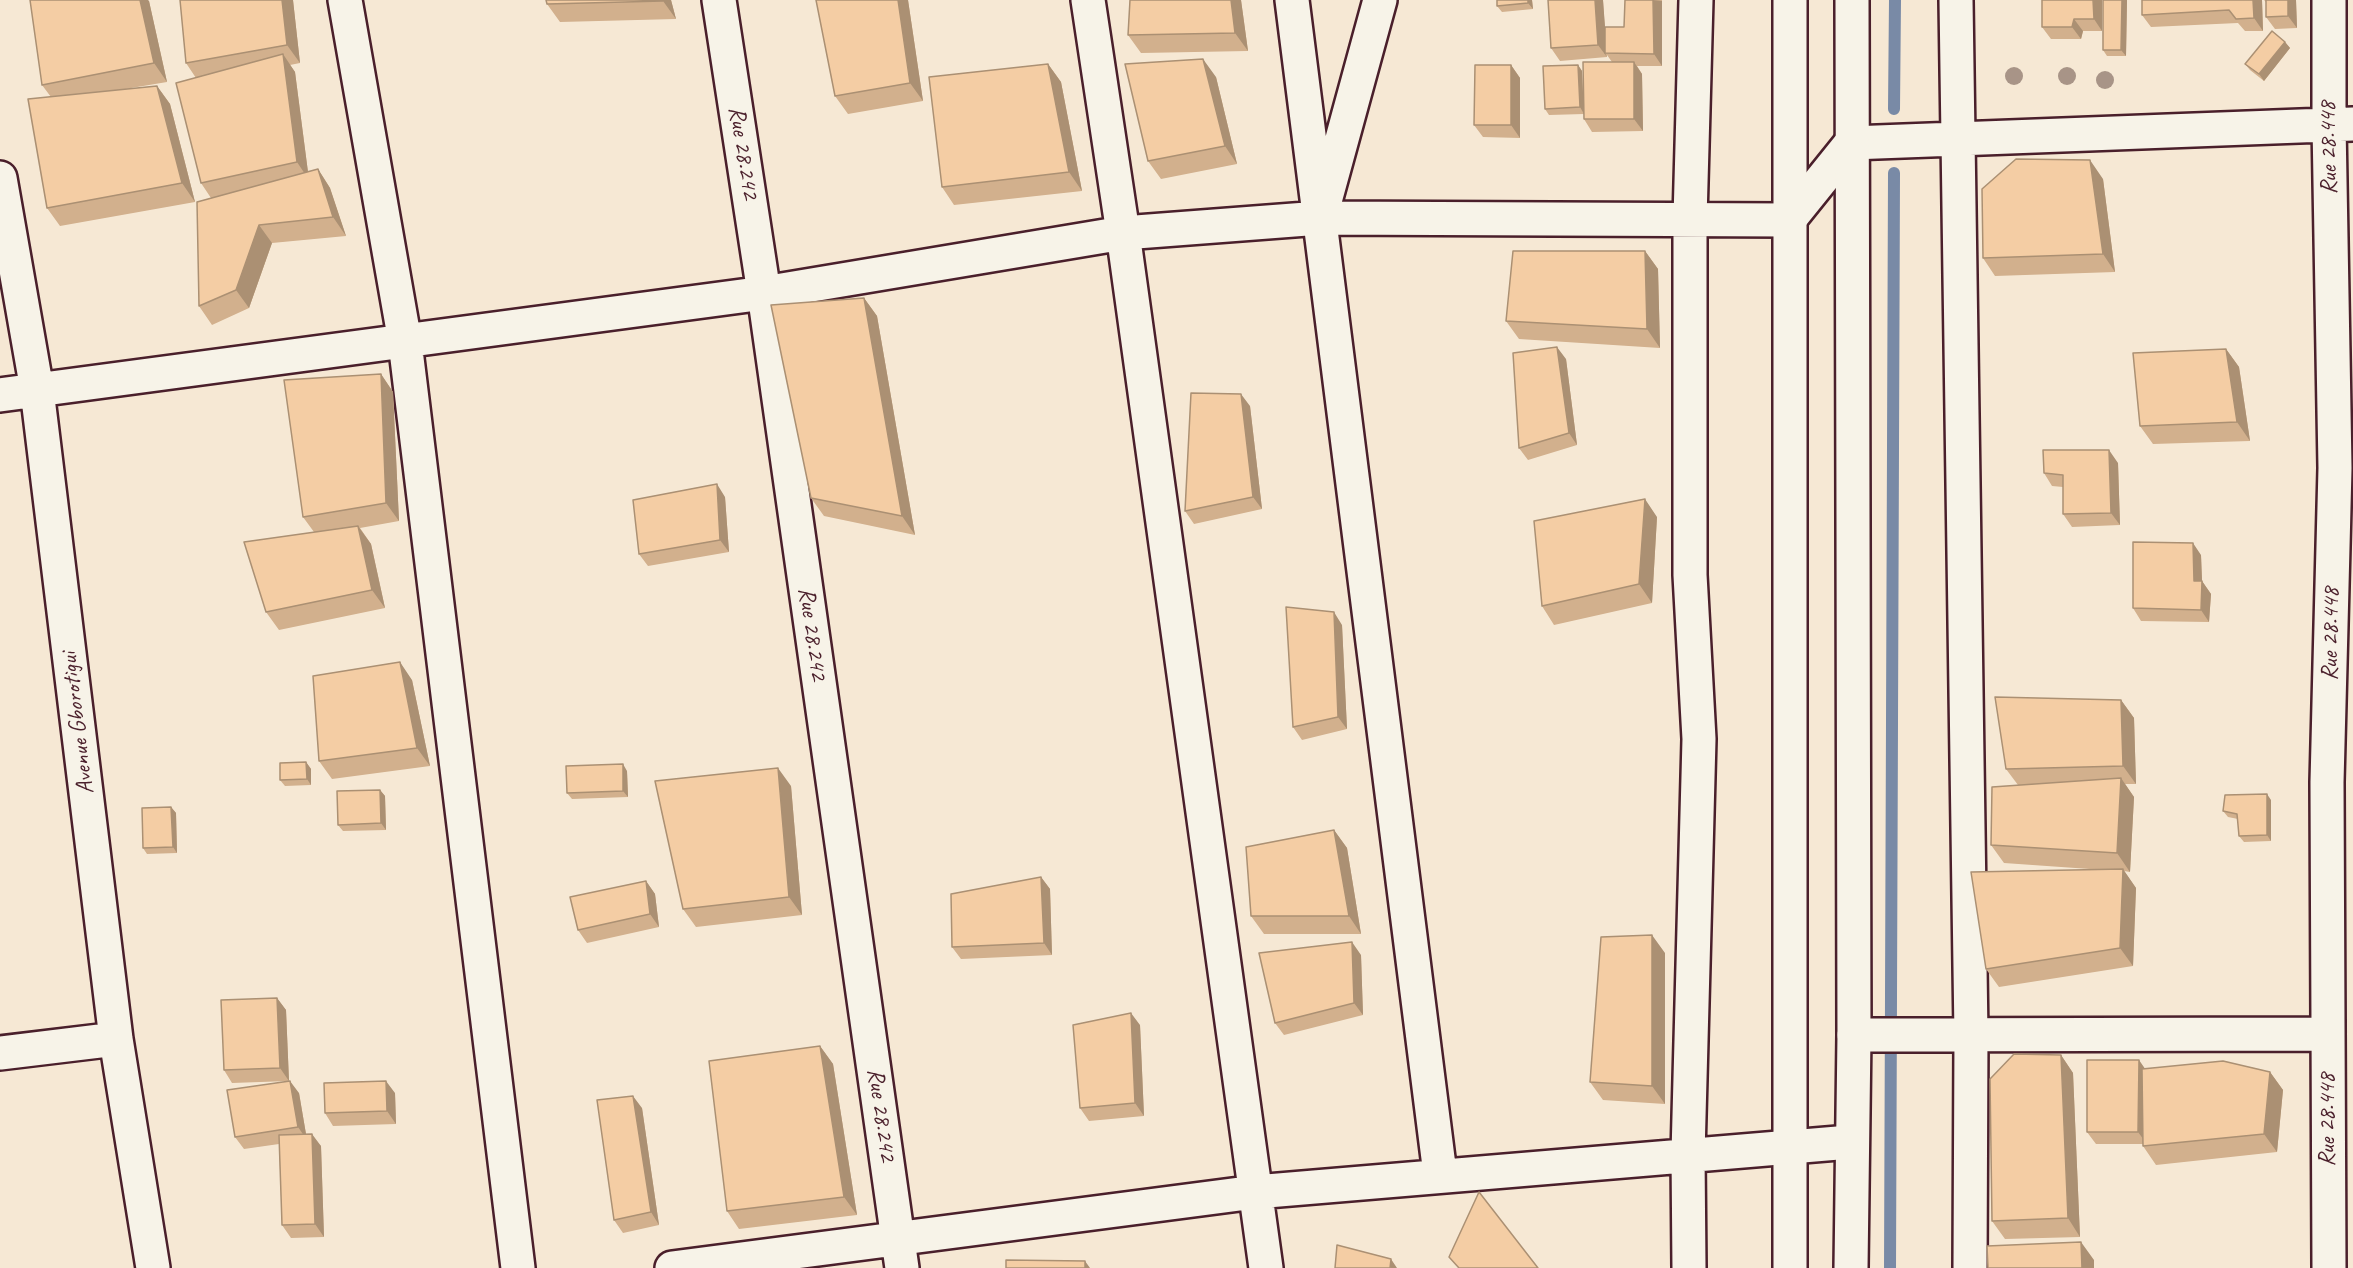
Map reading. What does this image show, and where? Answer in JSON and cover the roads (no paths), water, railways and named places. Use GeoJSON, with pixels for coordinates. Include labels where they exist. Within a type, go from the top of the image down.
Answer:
{"type":"FeatureCollection","features":[{"type":"Feature","properties":{"kind":"street"},"geometry":{"type":"LineString","coordinates":[[345,0],[405,342],[518,1268]]}},
{"type":"Feature","properties":{"kind":"street","name":"Rue 28.242"},"geometry":{"type":"LineString","coordinates":[[719,0],[764,293],[900,1254]]}},
{"type":"Feature","properties":{"kind":"street"},"geometry":{"type":"LineString","coordinates":[[1088,0],[1123,233],[1266,1268]]}},
{"type":"Feature","properties":{"kind":"street"},"geometry":{"type":"LineString","coordinates":[[1292,0],[1440,1174]]}},
{"type":"Feature","properties":{"kind":"street"},"geometry":{"type":"LineString","coordinates":[[1320,218],[1380,0]]}},
{"type":"Feature","properties":{"kind":"street"},"geometry":{"type":"LineString","coordinates":[[1689,1268],[1688,1154],[1699,739],[1690,575],[1690,219],[1696,0]]}},
{"type":"Feature","properties":{"kind":"street"},"geometry":{"type":"LineString","coordinates":[[1790,0],[1790,1268]]}},
{"type":"Feature","properties":{"kind":"street"},"geometry":{"type":"LineString","coordinates":[[1851,1268],[1854,1035],[1852,0]]}},
{"type":"Feature","properties":{"kind":"street"},"geometry":{"type":"LineString","coordinates":[[1956,0],[1971,1035],[1970,1268]]}},
{"type":"Feature","properties":{"kind":"street","name":"Rue 28.448"},"geometry":{"type":"LineString","coordinates":[[2329,0],[2341,124],[2344,467],[2340,782],[2328,1034],[2329,1268]]}},
{"type":"Feature","properties":{"kind":"street"},"geometry":{"type":"LineString","coordinates":[[1789,220],[1851,142],[2341,124]]}},
{"type":"Feature","properties":{"kind":"street","name":"Avenue Gborotigui"},"geometry":{"type":"LineString","coordinates":[[0,178],[37,390],[117,1039],[153,1268]]}},
{"type":"Feature","properties":{"kind":"street"},"geometry":{"type":"LineString","coordinates":[[0,395],[764,293],[1123,233],[1320,218],[1789,220]]}},
{"type":"Feature","properties":{"kind":"street"},"geometry":{"type":"LineString","coordinates":[[1854,1035],[2328,1034]]}},
{"type":"Feature","properties":{"kind":"street"},"geometry":{"type":"LineString","coordinates":[[0,1053],[117,1039]]}},
{"type":"Feature","properties":{"kind":"street"},"geometry":{"type":"LineString","coordinates":[[672,1268],[900,1254],[1255,1192],[1440,1174],[1851,1142]]}},
{"type":"Feature","properties":{"kind":"waterway"},"geometry":{"type":"LineString","coordinates":[[1894,109],[1895,0]]}},
{"type":"Feature","properties":{"kind":"waterway"},"geometry":{"type":"LineString","coordinates":[[1890,1268],[1894,173]]}}]}
